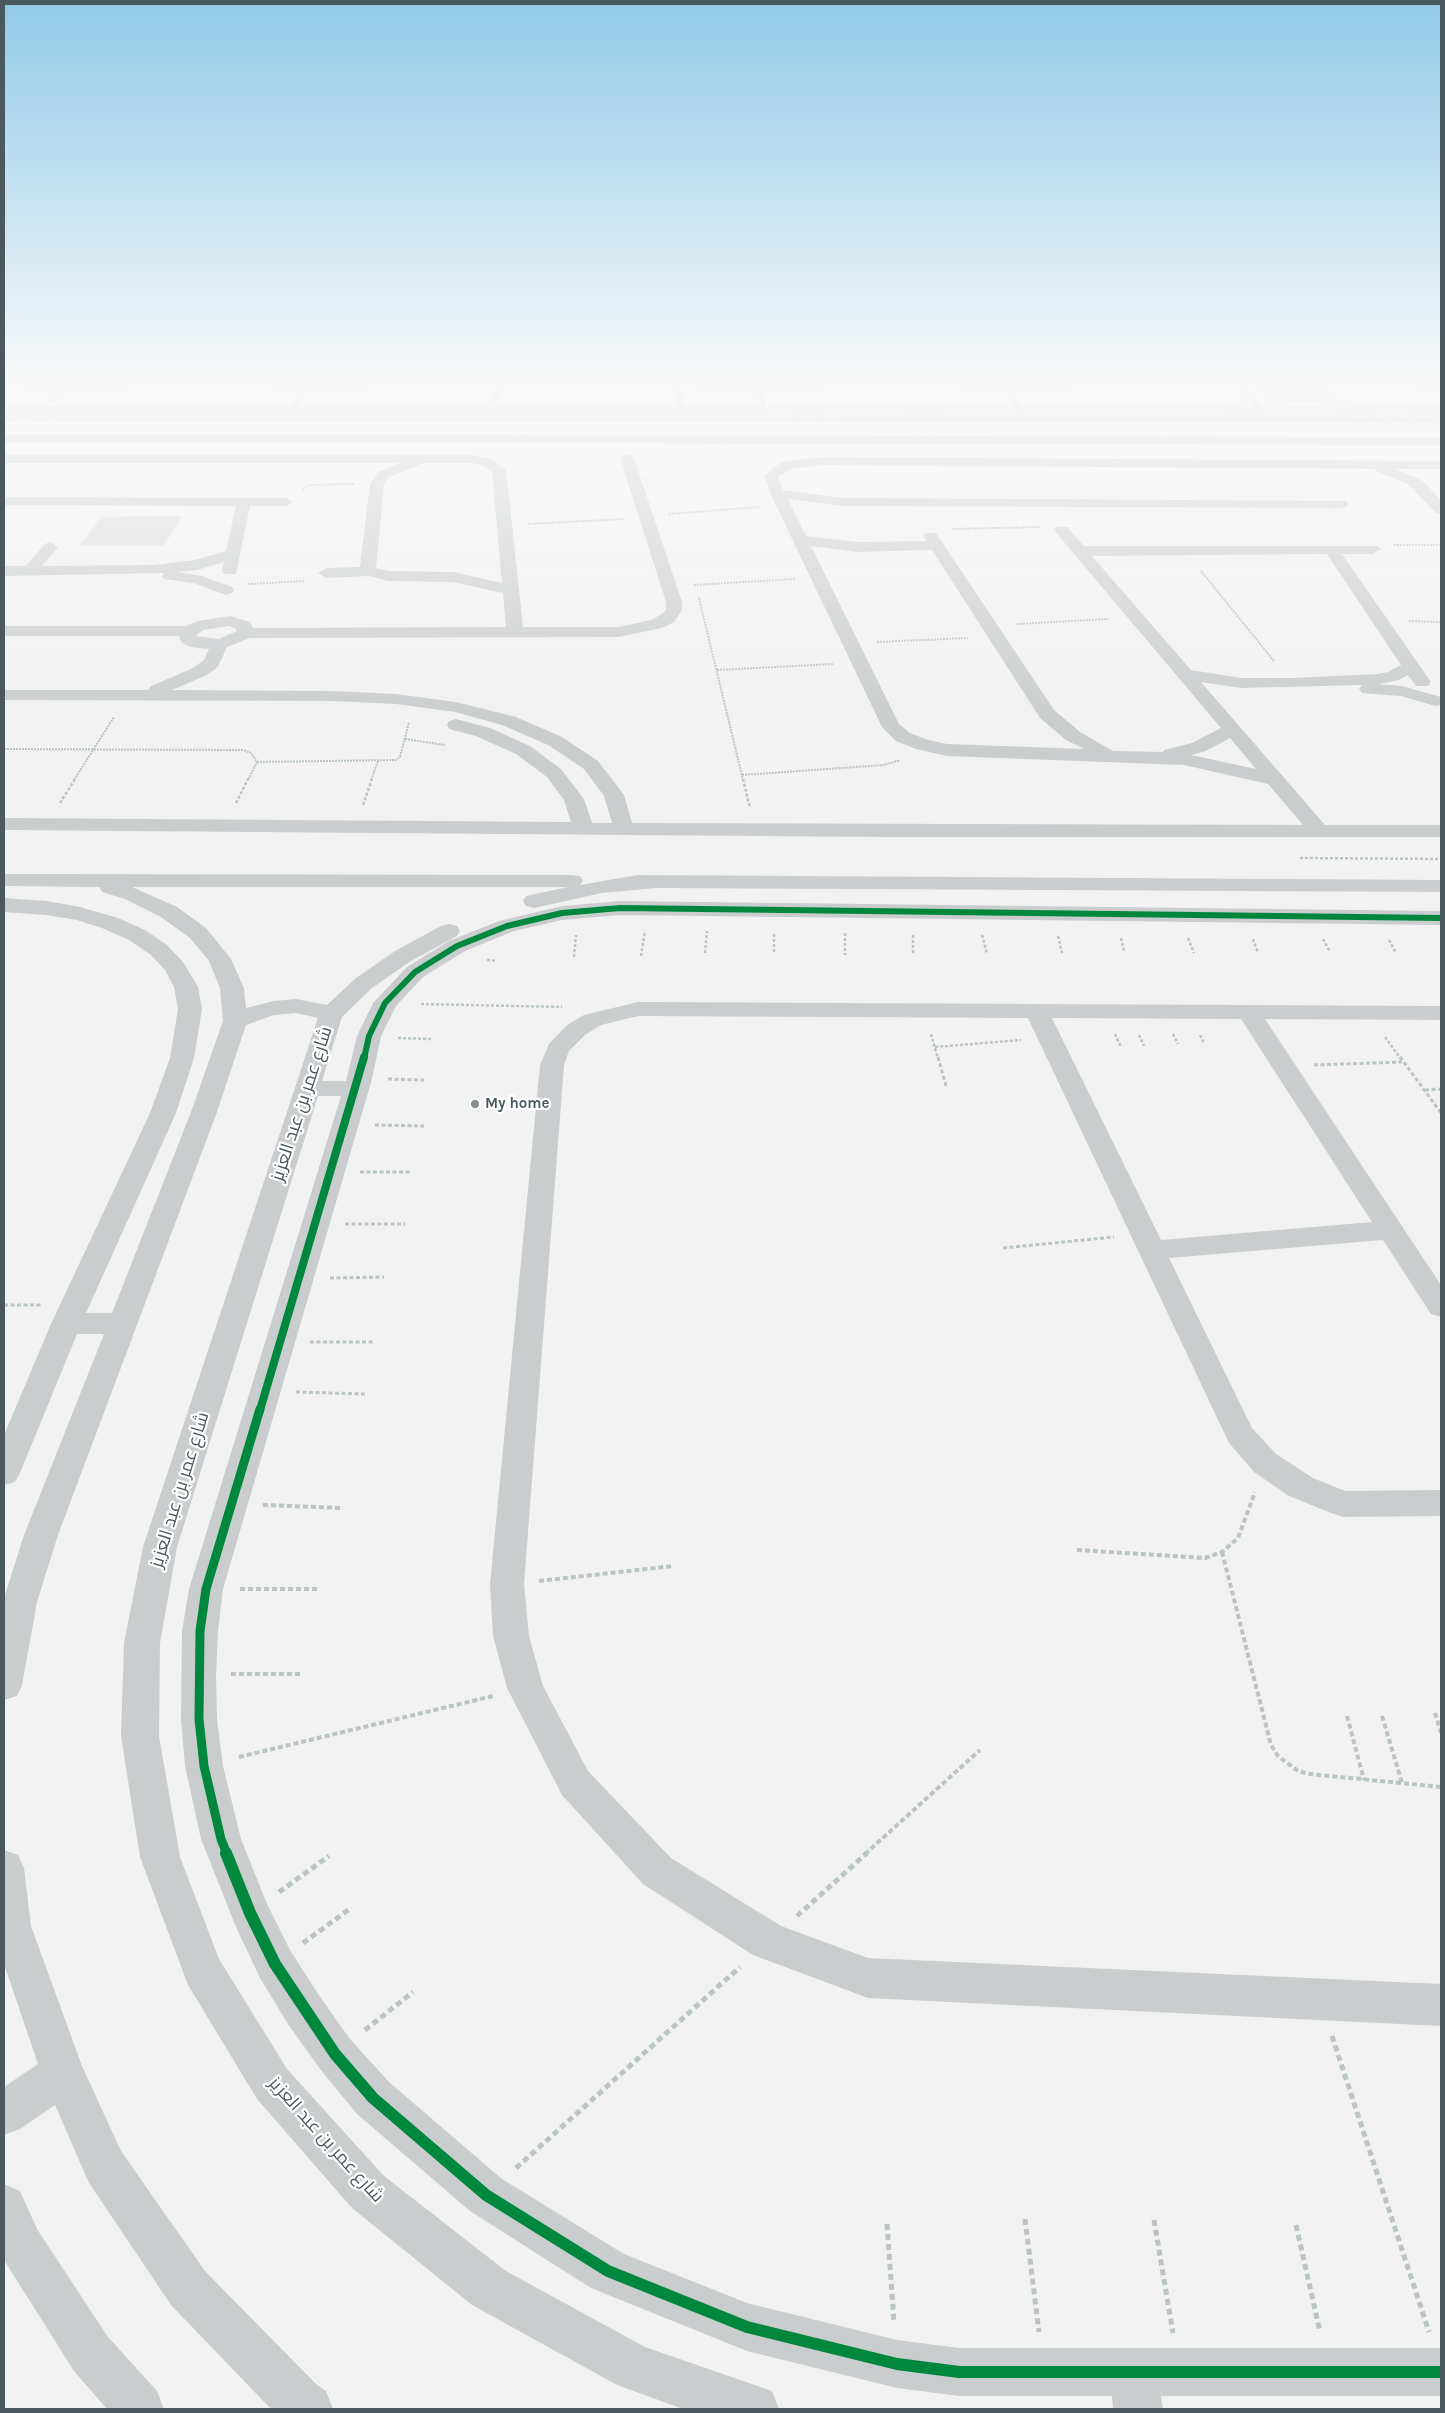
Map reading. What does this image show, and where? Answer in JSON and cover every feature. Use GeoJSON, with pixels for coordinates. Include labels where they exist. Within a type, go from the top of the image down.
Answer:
{"type":"FeatureCollection","features":[{"type":"Feature","properties":{"kind":"street"},"geometry":{"type":"LineString","coordinates":[[370,571],[368,568],[376,497]]}},
{"type":"Feature","properties":{"kind":"street"},"geometry":{"type":"LineString","coordinates":[[501,497],[515,632]]}},
{"type":"Feature","properties":{"kind":"street"},"geometry":{"type":"LineString","coordinates":[[189,631],[187,638],[196,643],[220,644],[239,638],[246,633],[619,632],[648,627],[668,618],[674,610],[670,587],[640,497]]}},
{"type":"Feature","properties":{"kind":"street"},"geometry":{"type":"LineString","coordinates":[[779,497],[891,727],[903,737],[923,745],[947,750],[1154,757],[1214,764],[1274,779]]}},
{"type":"Feature","properties":{"kind":"street"},"geometry":{"type":"LineString","coordinates":[[1297,497],[1301,504]]}},
{"type":"Feature","properties":{"kind":"street"},"geometry":{"type":"LineString","coordinates":[[1429,497],[1441,510]]}},
{"type":"Feature","properties":{"kind":"street"},"geometry":{"type":"LineString","coordinates":[[783,505],[808,499],[843,502],[1341,504]]}},
{"type":"Feature","properties":{"kind":"street"},"geometry":{"type":"LineString","coordinates":[[4,501],[286,502]]}},
{"type":"Feature","properties":{"kind":"street"},"geometry":{"type":"LineString","coordinates":[[220,621],[244,502]]}},
{"type":"Feature","properties":{"kind":"street"},"geometry":{"type":"LineString","coordinates":[[783,505],[811,508],[843,502]]}},
{"type":"Feature","properties":{"kind":"street"},"geometry":{"type":"LineString","coordinates":[[1062,530],[1185,674],[1232,707]]}},
{"type":"Feature","properties":{"kind":"street"},"geometry":{"type":"LineString","coordinates":[[800,540],[837,545],[877,547]]}},
{"type":"Feature","properties":{"kind":"street"},"geometry":{"type":"LineString","coordinates":[[811,563],[877,547],[934,540],[1047,714],[1073,736],[1109,756]]}},
{"type":"Feature","properties":{"kind":"street"},"geometry":{"type":"LineString","coordinates":[[30,571],[50,547]]}},
{"type":"Feature","properties":{"kind":"street"},"geometry":{"type":"LineString","coordinates":[[1079,551],[1373,549]]}},
{"type":"Feature","properties":{"kind":"street"},"geometry":{"type":"LineString","coordinates":[[1332,550],[1438,705]]}},
{"type":"Feature","properties":{"kind":"street"},"geometry":{"type":"LineString","coordinates":[[4,571],[176,568],[233,554]]}},
{"type":"Feature","properties":{"kind":"street"},"geometry":{"type":"LineString","coordinates":[[430,576],[472,572],[508,563]]}},
{"type":"Feature","properties":{"kind":"street"},"geometry":{"type":"LineString","coordinates":[[326,573],[370,571],[388,576],[430,576],[474,580],[511,590]]}},
{"type":"Feature","properties":{"kind":"street"},"geometry":{"type":"LineString","coordinates":[[4,575],[176,576],[226,588]]}},
{"type":"Feature","properties":{"kind":"street"},"geometry":{"type":"LineString","coordinates":[[4,631],[189,631],[198,626],[220,621],[238,623],[247,629],[246,633]]}},
{"type":"Feature","properties":{"kind":"street"},"geometry":{"type":"LineString","coordinates":[[218,673],[220,644]]}},
{"type":"Feature","properties":{"kind":"street"},"geometry":{"type":"LineString","coordinates":[[1185,674],[1241,683],[1291,683],[1378,679],[1398,674],[1412,666]]}},
{"type":"Feature","properties":{"kind":"street"},"geometry":{"type":"LineString","coordinates":[[136,695],[181,681],[218,673]]}},
{"type":"Feature","properties":{"kind":"street"},"geometry":{"type":"LineString","coordinates":[[218,673],[244,695]]}},
{"type":"Feature","properties":{"kind":"street"},"geometry":{"type":"LineString","coordinates":[[1232,707],[1274,692],[1383,689],[1402,691],[1438,705]]}},
{"type":"Feature","properties":{"kind":"street"},"geometry":{"type":"LineString","coordinates":[[4,695],[244,695],[396,699],[456,707],[510,721],[555,741],[591,765],[614,795],[624,829]]}},
{"type":"Feature","properties":{"kind":"street"},"geometry":{"type":"LineString","coordinates":[[1232,707],[1232,730],[1319,831]]}},
{"type":"Feature","properties":{"kind":"street"},"geometry":{"type":"LineString","coordinates":[[4,708],[327,709],[411,715],[483,732],[523,750],[554,773],[574,799],[583,828]]}},
{"type":"Feature","properties":{"kind":"street"},"geometry":{"type":"LineString","coordinates":[[1021,754],[1040,734],[1047,714]]}},
{"type":"Feature","properties":{"kind":"street"},"geometry":{"type":"LineString","coordinates":[[1154,757],[1199,747],[1232,730]]}},
{"type":"Feature","properties":{"kind":"street"},"geometry":{"type":"LineString","coordinates":[[4,824],[356,827],[379,836],[884,839],[1441,846]]}},
{"type":"Feature","properties":{"kind":"street"},"geometry":{"type":"LineString","coordinates":[[4,843],[379,836],[583,828],[755,830],[884,839],[1319,831],[1441,831]]}},
{"type":"Feature","properties":{"kind":"street"},"geometry":{"type":"LineString","coordinates":[[4,880],[657,881],[879,897],[1441,918]]}},
{"type":"Feature","properties":{"kind":"street"},"geometry":{"type":"LineString","coordinates":[[4,1685],[12,1603],[41,1535],[124,1323],[204,1112],[235,1021],[232,988],[220,959],[198,933],[169,912],[133,894],[92,881]]}},
{"type":"Feature","properties":{"kind":"street","name":"شارع عمر بن عبد العزيز"},"geometry":{"type":"LineString","coordinates":[[657,881],[602,887],[547,898],[496,912],[447,932],[403,956],[364,983],[331,1015],[158,1556],[142,1643],[140,1736],[160,1857],[203,1971],[267,2076],[368,2192],[489,2288],[634,2368],[754,2409]]}},
{"type":"Feature","properties":{"kind":"street"},"geometry":{"type":"LineString","coordinates":[[1437,2357],[1330,2371],[1180,2372],[1135,2391],[1044,2372],[959,2372],[896,2364],[747,2327],[617,2274],[486,2195],[373,2098],[335,2054],[303,2009],[275,1964],[250,1913],[221,1838],[204,1766],[199,1719],[198,1675],[200,1631],[206,1589],[357,1084],[369,1036],[385,1003],[415,972],[457,946],[507,926],[562,913],[620,908],[879,897],[1441,886]]}},
{"type":"Feature","properties":{"kind":"street"},"geometry":{"type":"LineString","coordinates":[[4,905],[46,908],[80,914],[110,923],[137,935],[152,945],[175,967],[186,987],[190,1009],[182,1058],[163,1113],[66,1324],[4,1472]]}},
{"type":"Feature","properties":{"kind":"street"},"geometry":{"type":"LineString","coordinates":[[235,1021],[253,1013],[281,1007],[315,1009],[331,1015]]}},
{"type":"Feature","properties":{"kind":"street"},"geometry":{"type":"LineString","coordinates":[[1441,1013],[1248,1012],[1043,1024],[924,1010],[638,1009],[594,1020],[576,1030],[558,1049],[552,1065],[507,1584],[512,1636],[525,1688],[575,1783],[657,1871],[768,1941],[868,1978],[1441,2005]]}},
{"type":"Feature","properties":{"kind":"street"},"geometry":{"type":"LineString","coordinates":[[1248,1012],[1441,1308]]}},
{"type":"Feature","properties":{"kind":"street"},"geometry":{"type":"LineString","coordinates":[[1043,1024],[1240,1435],[1265,1463],[1301,1487],[1343,1504],[1441,1503]]}},
{"type":"Feature","properties":{"kind":"street"},"geometry":{"type":"LineString","coordinates":[[307,1088],[357,1084]]}},
{"type":"Feature","properties":{"kind":"street"},"geometry":{"type":"LineString","coordinates":[[163,1113],[204,1112]]}},
{"type":"Feature","properties":{"kind":"street"},"geometry":{"type":"LineString","coordinates":[[1146,1242],[1391,1230]]}},
{"type":"Feature","properties":{"kind":"street"},"geometry":{"type":"LineString","coordinates":[[66,1324],[124,1323]]}},
{"type":"Feature","properties":{"kind":"street"},"geometry":{"type":"LineString","coordinates":[[4,1868],[11,1926],[63,2073],[105,2167],[188,2288],[298,2402],[308,2409]]}},
{"type":"Feature","properties":{"kind":"street"},"geometry":{"type":"LineString","coordinates":[[4,2113],[63,2073]]}},
{"type":"Feature","properties":{"kind":"street"},"geometry":{"type":"LineString","coordinates":[[4,2207],[21,2245],[91,2354],[138,2409]]}},
{"type":"Feature","properties":{"kind":"path"},"geometry":{"type":"LineString","coordinates":[[286,502],[298,497]]}},
{"type":"Feature","properties":{"kind":"path"},"geometry":{"type":"LineString","coordinates":[[504,525],[646,517],[783,505]]}},
{"type":"Feature","properties":{"kind":"path"},"geometry":{"type":"LineString","coordinates":[[934,540],[933,532],[942,529],[1044,527],[1062,530]]}},
{"type":"Feature","properties":{"kind":"path"},"geometry":{"type":"LineString","coordinates":[[1373,549],[1399,545],[1441,545]]}},
{"type":"Feature","properties":{"kind":"path"},"geometry":{"type":"LineString","coordinates":[[1186,551],[1291,683]]}},
{"type":"Feature","properties":{"kind":"path"},"geometry":{"type":"LineString","coordinates":[[226,588],[309,580],[326,573]]}},
{"type":"Feature","properties":{"kind":"path"},"geometry":{"type":"LineString","coordinates":[[670,587],[818,577]]}},
{"type":"Feature","properties":{"kind":"path"},"geometry":{"type":"LineString","coordinates":[[670,587],[693,594],[700,599],[755,830]]}},
{"type":"Feature","properties":{"kind":"path"},"geometry":{"type":"LineString","coordinates":[[850,643],[1136,618]]}},
{"type":"Feature","properties":{"kind":"path"},"geometry":{"type":"LineString","coordinates":[[717,670],[859,662]]}},
{"type":"Feature","properties":{"kind":"path"},"geometry":{"type":"LineString","coordinates":[[47,824],[120,708]]}},
{"type":"Feature","properties":{"kind":"path"},"geometry":{"type":"LineString","coordinates":[[257,762],[378,761],[400,757],[411,715]]}},
{"type":"Feature","properties":{"kind":"path"},"geometry":{"type":"LineString","coordinates":[[742,775],[884,765],[909,756],[923,745]]}},
{"type":"Feature","properties":{"kind":"path"},"geometry":{"type":"LineString","coordinates":[[4,749],[243,750],[251,753],[257,762]]}},
{"type":"Feature","properties":{"kind":"path"},"geometry":{"type":"LineString","coordinates":[[356,827],[378,761]]}},
{"type":"Feature","properties":{"kind":"path"},"geometry":{"type":"LineString","coordinates":[[225,825],[257,762]]}},
{"type":"Feature","properties":{"kind":"path"},"geometry":{"type":"LineString","coordinates":[[1300,858],[1441,859]]}},
{"type":"Feature","properties":{"kind":"path"},"geometry":{"type":"LineString","coordinates":[[385,1003],[570,1008]]}},
{"type":"Feature","properties":{"kind":"path"},"geometry":{"type":"LineString","coordinates":[[924,1010],[946,1086]]}},
{"type":"Feature","properties":{"kind":"path"},"geometry":{"type":"LineString","coordinates":[[1366,1012],[1441,1113]]}},
{"type":"Feature","properties":{"kind":"path"},"geometry":{"type":"LineString","coordinates":[[934,1047],[1043,1024]]}},
{"type":"Feature","properties":{"kind":"path"},"geometry":{"type":"LineString","coordinates":[[1284,1066],[1403,1062]]}},
{"type":"Feature","properties":{"kind":"path"},"geometry":{"type":"LineString","coordinates":[[357,1084],[424,1080]]}},
{"type":"Feature","properties":{"kind":"path"},"geometry":{"type":"LineString","coordinates":[[1424,1090],[1441,1090]]}},
{"type":"Feature","properties":{"kind":"path"},"geometry":{"type":"LineString","coordinates":[[345,1124],[424,1126]]}},
{"type":"Feature","properties":{"kind":"path"},"geometry":{"type":"LineString","coordinates":[[330,1172],[412,1172]]}},
{"type":"Feature","properties":{"kind":"path"},"geometry":{"type":"LineString","coordinates":[[315,1223],[405,1224]]}},
{"type":"Feature","properties":{"kind":"path"},"geometry":{"type":"LineString","coordinates":[[1003,1248],[1146,1242]]}},
{"type":"Feature","properties":{"kind":"path"},"geometry":{"type":"LineString","coordinates":[[299,1279],[384,1277]]}},
{"type":"Feature","properties":{"kind":"path"},"geometry":{"type":"LineString","coordinates":[[280,1343],[375,1342]]}},
{"type":"Feature","properties":{"kind":"path"},"geometry":{"type":"LineString","coordinates":[[265,1392],[365,1394]]}},
{"type":"Feature","properties":{"kind":"path"},"geometry":{"type":"LineString","coordinates":[[1077,1550],[1186,1558],[1205,1558],[1222,1552],[1238,1538],[1265,1463]]}},
{"type":"Feature","properties":{"kind":"path"},"geometry":{"type":"LineString","coordinates":[[231,1504],[343,1508]]}},
{"type":"Feature","properties":{"kind":"path"},"geometry":{"type":"LineString","coordinates":[[1222,1552],[1271,1745],[1278,1756],[1298,1771],[1310,1774],[1441,1787]]}},
{"type":"Feature","properties":{"kind":"path"},"geometry":{"type":"LineString","coordinates":[[507,1584],[673,1566]]}},
{"type":"Feature","properties":{"kind":"path"},"geometry":{"type":"LineString","coordinates":[[206,1589],[319,1589]]}},
{"type":"Feature","properties":{"kind":"path"},"geometry":{"type":"LineString","coordinates":[[198,1675],[302,1674]]}},
{"type":"Feature","properties":{"kind":"path"},"geometry":{"type":"LineString","coordinates":[[204,1766],[525,1688]]}},
{"type":"Feature","properties":{"kind":"path"},"geometry":{"type":"LineString","coordinates":[[1435,1713],[1441,1733]]}},
{"type":"Feature","properties":{"kind":"path"},"geometry":{"type":"LineString","coordinates":[[1346,1716],[1364,1780]]}},
{"type":"Feature","properties":{"kind":"path"},"geometry":{"type":"LineString","coordinates":[[1382,1716],[1402,1783]]}},
{"type":"Feature","properties":{"kind":"path"},"geometry":{"type":"LineString","coordinates":[[486,2195],[980,1750]]}},
{"type":"Feature","properties":{"kind":"path"},"geometry":{"type":"LineString","coordinates":[[250,1913],[330,1856]]}},
{"type":"Feature","properties":{"kind":"path"},"geometry":{"type":"LineString","coordinates":[[275,1964],[351,1908]]}},
{"type":"Feature","properties":{"kind":"path"},"geometry":{"type":"LineString","coordinates":[[335,2054],[413,1992]]}},
{"type":"Feature","properties":{"kind":"path"},"geometry":{"type":"LineString","coordinates":[[1320,2000],[1437,2357]]}},
{"type":"Feature","properties":{"kind":"path"},"geometry":{"type":"LineString","coordinates":[[1025,2219],[1044,2372]]}},
{"type":"Feature","properties":{"kind":"path"},"geometry":{"type":"LineString","coordinates":[[1154,2220],[1180,2372]]}},
{"type":"Feature","properties":{"kind":"path"},"geometry":{"type":"LineString","coordinates":[[887,2224],[896,2364]]}},
{"type":"Feature","properties":{"kind":"path"},"geometry":{"type":"LineString","coordinates":[[1296,2225],[1330,2371]]}},
{"type":"Feature","properties":{"kind":"building"},"geometry":{"type":"Polygon","coordinates":[[[182,516],[164,545],[80,545],[102,517],[182,516]]]}},
{"type":"Feature","properties":{"kind":"cycle path"},"geometry":{"type":"LineString","coordinates":[[1441,918],[620,908],[562,913],[507,926],[457,946],[415,972],[385,1003],[369,1036],[359,1079],[206,1589],[200,1631],[198,1675],[199,1719],[204,1766],[221,1839],[250,1913],[275,1964],[303,2009],[335,2054],[373,2098],[486,2195],[608,2271],[747,2327],[897,2364],[959,2372],[1441,2372]]}},
{"type":"Feature","properties":{"kind":"place","name":"My home"},"geometry":{"type":"Point","coordinates":[475,1104]}}]}
